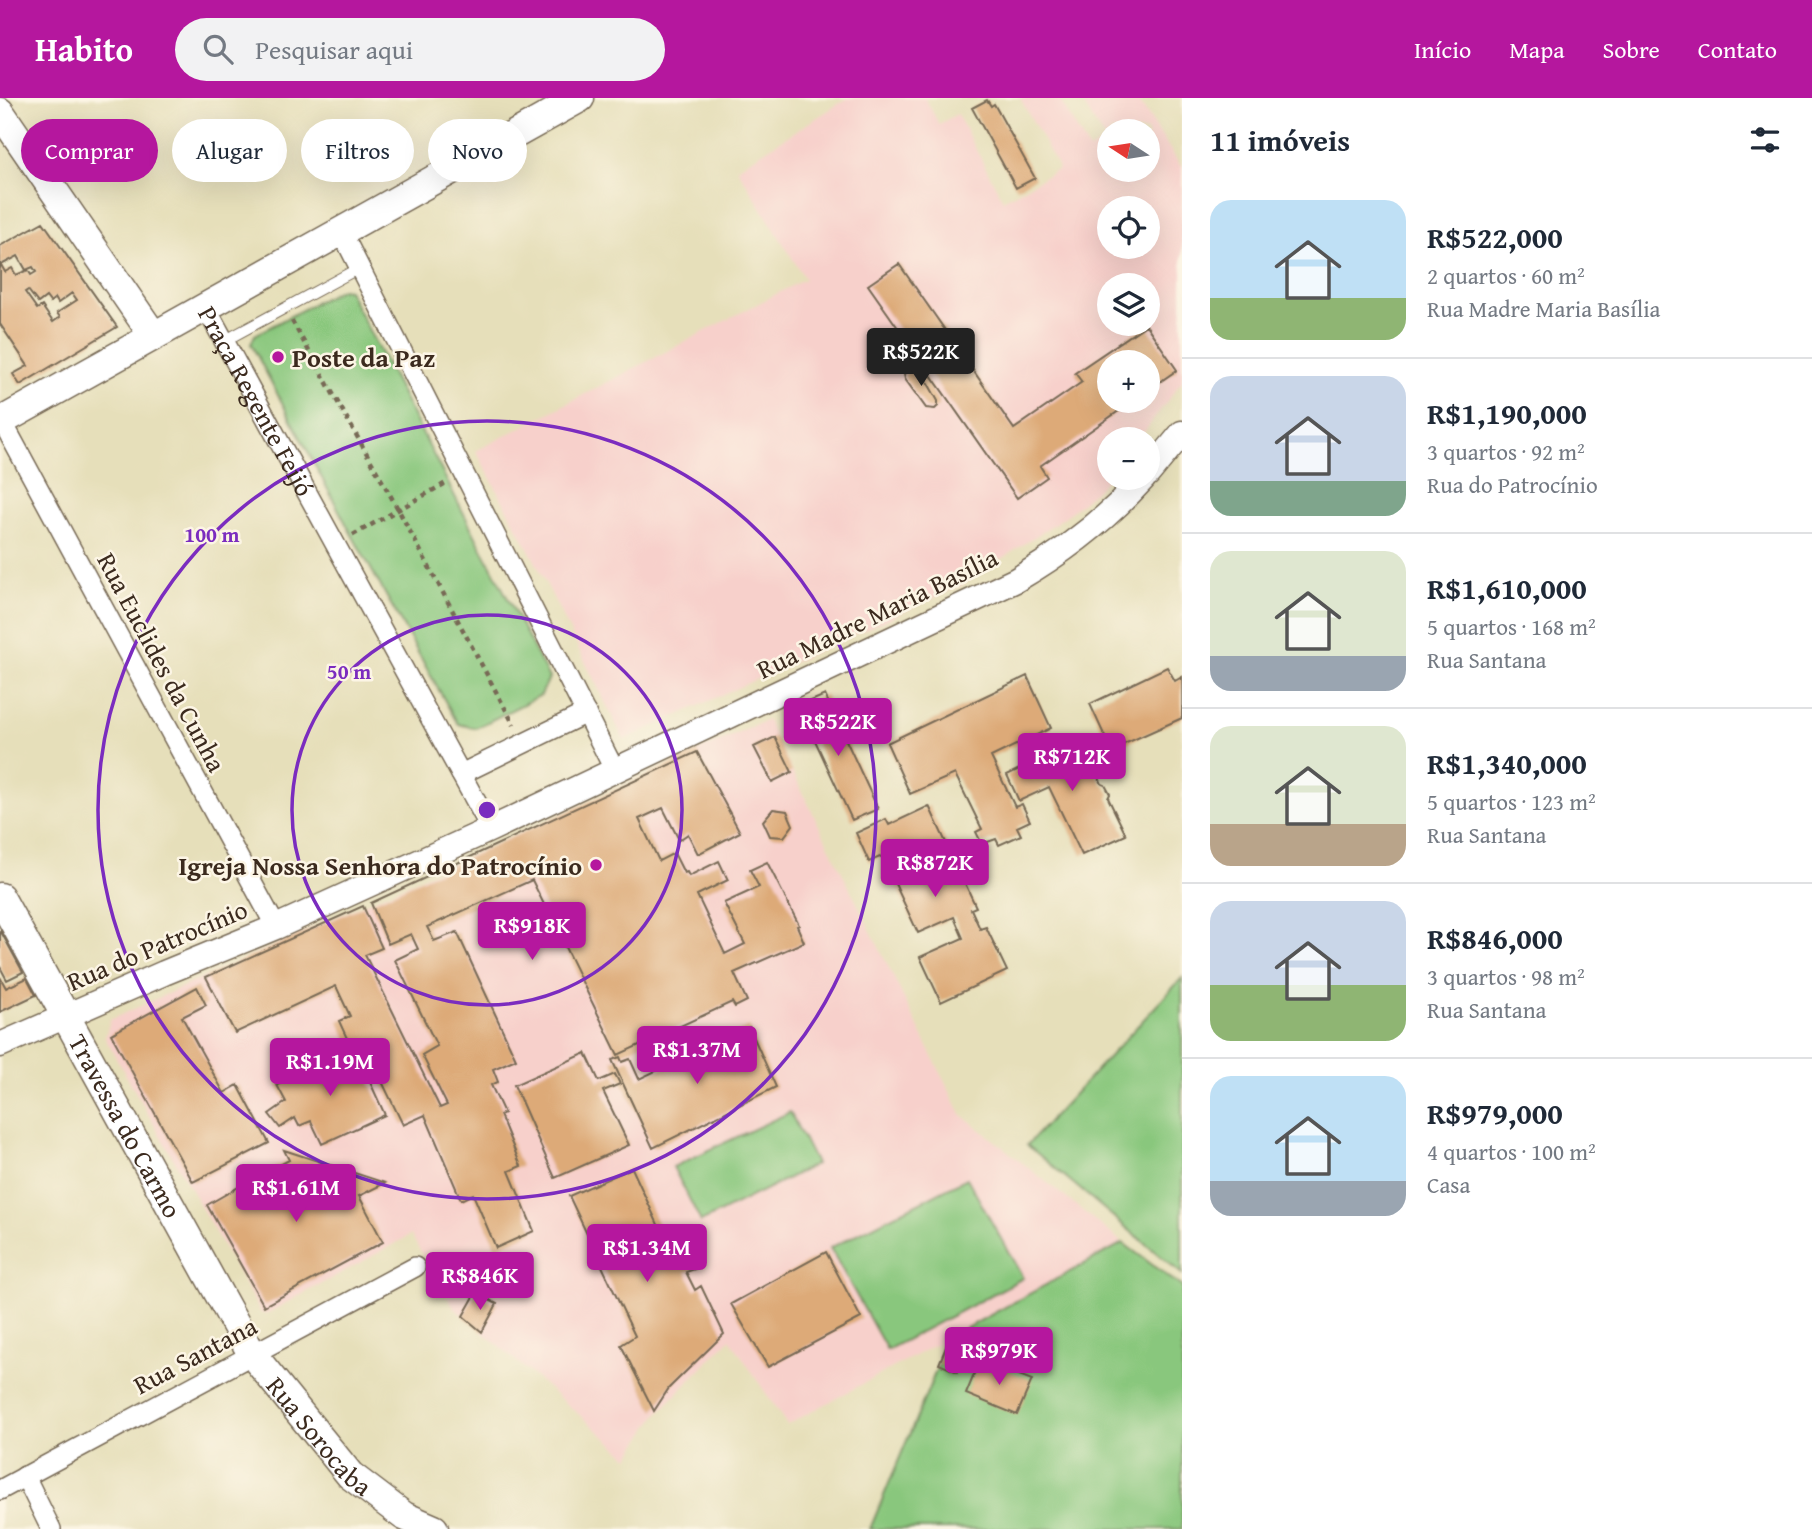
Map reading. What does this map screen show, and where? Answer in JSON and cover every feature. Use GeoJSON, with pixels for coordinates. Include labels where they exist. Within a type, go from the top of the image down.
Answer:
{"type":"FeatureCollection","features":[{"type":"Feature","properties":{"kind":"main road","name":"Praça Regente Feijó"},"geometry":{"type":"LineString","coordinates":[[205,306],[580,98]]}},
{"type":"Feature","properties":{"kind":"main road"},"geometry":{"type":"LineString","coordinates":[[0,112],[153,335]]}},
{"type":"Feature","properties":{"kind":"main road"},"geometry":{"type":"LineString","coordinates":[[1,422],[205,306]]}},
{"type":"Feature","properties":{"kind":"main road","name":"Travessa do Carmo"},"geometry":{"type":"LineString","coordinates":[[0,897],[252,1354]]}},
{"type":"Feature","properties":{"kind":"main road","name":"Rua Sorocaba"},"geometry":{"type":"LineString","coordinates":[[252,1354],[350,1475],[404,1516],[433,1529]]}},
{"type":"Feature","properties":{"kind":"street"},"geometry":{"type":"LineString","coordinates":[[341,231],[615,771],[491,829]]}},
{"type":"Feature","properties":{"kind":"street","name":"Praça Regente Feijó"},"geometry":{"type":"LineString","coordinates":[[205,306],[491,829]]}},
{"type":"Feature","properties":{"kind":"street","name":"Rua Euclides da Cunha"},"geometry":{"type":"LineString","coordinates":[[1,422],[276,927]]}},
{"type":"Feature","properties":{"kind":"street"},"geometry":{"type":"LineString","coordinates":[[1160,460],[1182,433]]}},
{"type":"Feature","properties":{"kind":"street","name":"Rua Madre Maria Basília"},"geometry":{"type":"LineString","coordinates":[[615,771],[1016,580],[1057,556],[1133,490]]}},
{"type":"Feature","properties":{"kind":"street"},"geometry":{"type":"LineString","coordinates":[[461,774],[586,713]]}},
{"type":"Feature","properties":{"kind":"street","name":"Rua do Patrocínio"},"geometry":{"type":"LineString","coordinates":[[0,1045],[276,927],[491,829]]}},
{"type":"Feature","properties":{"kind":"street","name":"Rua Santana"},"geometry":{"type":"LineString","coordinates":[[0,1490],[415,1267]]}},
{"type":"Feature","properties":{"kind":"street"},"geometry":{"type":"LineString","coordinates":[[25,1476],[51,1529]]}},
{"type":"Feature","properties":{"kind":"lane"},"geometry":{"type":"LineString","coordinates":[[223,341],[359,268]]}},
{"type":"Feature","properties":{"kind":"path"},"geometry":{"type":"LineString","coordinates":[[289,317],[398,509],[524,744]]}},
{"type":"Feature","properties":{"kind":"path"},"geometry":{"type":"LineString","coordinates":[[352,535],[446,482]]}},
{"type":"Feature","properties":{"kind":"shaded area"},"geometry":{"type":"Polygon","coordinates":[[[848,98],[925,98],[939,124],[957,114],[1003,200],[1059,169],[1020,98],[1059,98],[1089,150],[1097,145],[1097,182],[1160,182],[1160,134],[1182,168],[1182,381],[1160,411],[1160,350],[1097,350],[1097,413],[1158,413],[1148,427],[1097,427],[1097,490],[1066,516],[964,584],[624,740],[533,557],[476,451],[805,279],[737,168],[848,98]]]}},
{"type":"Feature","properties":{"kind":"shaded area"},"geometry":{"type":"Polygon","coordinates":[[[1080,98],[1137,98],[1150,119],[1097,119],[1097,127],[1080,98]]]}},
{"type":"Feature","properties":{"kind":"shaded area"},"geometry":{"type":"Polygon","coordinates":[[[767,720],[961,1114],[1123,1243],[787,1425],[730,1339],[659,1412],[629,1457],[454,1308],[411,1235],[266,1314],[261,1313],[105,1038],[110,1020],[767,720]]]}},
{"type":"Feature","properties":{"kind":"green space"},"geometry":{"type":"Polygon","coordinates":[[[341,289],[348,290],[549,678],[541,695],[476,728],[458,724],[352,535],[251,344],[255,335],[341,289]]]}},
{"type":"Feature","properties":{"kind":"green space"},"geometry":{"type":"Polygon","coordinates":[[[1182,978],[1182,1274],[1027,1145],[1182,978]]]}},
{"type":"Feature","properties":{"kind":"green space"},"geometry":{"type":"Polygon","coordinates":[[[790,1112],[816,1164],[701,1222],[673,1167],[790,1112]]]}},
{"type":"Feature","properties":{"kind":"green space"},"geometry":{"type":"Polygon","coordinates":[[[967,1178],[1023,1278],[887,1350],[830,1248],[967,1178]]]}},
{"type":"Feature","properties":{"kind":"green space"},"geometry":{"type":"Polygon","coordinates":[[[1123,1243],[1182,1287],[1182,1529],[870,1529],[950,1337],[1123,1243]]]}},
{"type":"Feature","properties":{"kind":"building"},"geometry":{"type":"Polygon","coordinates":[[[987,100],[991,106],[994,104],[1035,178],[1016,188],[972,108],[987,100]]]}},
{"type":"Feature","properties":{"kind":"building"},"geometry":{"type":"Polygon","coordinates":[[[43,222],[117,327],[20,385],[13,374],[28,366],[0,324],[0,246],[43,222]],[[18,256],[1,265],[5,272],[12,268],[16,275],[28,270],[31,275],[36,272],[33,267],[26,270],[18,256]],[[28,290],[25,292],[37,309],[42,306],[53,322],[60,317],[57,313],[77,300],[72,293],[58,303],[55,298],[50,302],[46,297],[38,303],[28,290]]]}},
{"type":"Feature","properties":{"kind":"building"},"geometry":{"type":"Polygon","coordinates":[[[899,264],[1014,429],[1082,382],[1075,373],[1097,358],[1097,413],[1116,413],[1040,466],[1047,477],[1017,498],[868,285],[899,264]]]}},
{"type":"Feature","properties":{"kind":"building"},"geometry":{"type":"Polygon","coordinates":[[[1130,336],[1154,336],[1177,370],[1160,382],[1160,350],[1109,350],[1130,336]]]}},
{"type":"Feature","properties":{"kind":"building"},"geometry":{"type":"Polygon","coordinates":[[[911,367],[920,369],[938,401],[935,409],[926,408],[905,379],[904,374],[911,367]]]}},
{"type":"Feature","properties":{"kind":"building"},"geometry":{"type":"Polygon","coordinates":[[[1167,667],[1175,681],[1182,677],[1182,718],[1111,750],[1090,704],[1167,667]]]}},
{"type":"Feature","properties":{"kind":"building"},"geometry":{"type":"Polygon","coordinates":[[[1027,676],[1051,728],[991,757],[1015,807],[1022,804],[1030,821],[1017,827],[1021,835],[999,845],[996,839],[982,844],[976,832],[982,829],[955,774],[910,794],[887,743],[1027,676]]]}},
{"type":"Feature","properties":{"kind":"building"},"geometry":{"type":"Polygon","coordinates":[[[825,695],[878,809],[852,820],[799,706],[825,695]]]}},
{"type":"Feature","properties":{"kind":"building"},"geometry":{"type":"Polygon","coordinates":[[[1078,736],[1102,784],[1110,794],[1108,798],[1126,835],[1082,855],[1049,787],[1019,801],[1007,775],[1036,761],[1033,757],[1078,736]]]}},
{"type":"Feature","properties":{"kind":"building"},"geometry":{"type":"Polygon","coordinates":[[[775,737],[792,772],[772,782],[754,747],[775,737]]]}},
{"type":"Feature","properties":{"kind":"building"},"geometry":{"type":"Polygon","coordinates":[[[697,752],[740,832],[698,854],[688,834],[679,840],[663,808],[639,819],[659,861],[674,853],[684,873],[687,872],[689,876],[719,861],[728,880],[697,895],[725,954],[745,944],[724,903],[759,887],[750,870],[767,862],[799,925],[797,926],[804,942],[734,973],[747,1001],[735,1007],[732,1002],[618,1055],[532,880],[427,927],[434,941],[457,932],[516,1059],[493,1069],[498,1082],[491,1085],[504,1113],[500,1115],[521,1166],[509,1171],[534,1231],[496,1248],[473,1194],[461,1200],[425,1115],[403,1125],[362,1040],[350,1045],[339,1021],[350,1016],[336,986],[235,1033],[206,977],[363,906],[382,948],[365,955],[440,1108],[447,1105],[422,1055],[437,1046],[395,960],[418,949],[411,934],[388,944],[371,903],[697,752]]]}},
{"type":"Feature","properties":{"kind":"building"},"geometry":{"type":"Polygon","coordinates":[[[929,806],[976,907],[971,909],[980,929],[986,927],[1007,971],[941,1002],[920,957],[963,938],[954,917],[918,933],[882,856],[869,862],[856,833],[886,819],[889,825],[929,806]]]}},
{"type":"Feature","properties":{"kind":"building"},"geometry":{"type":"Polygon","coordinates":[[[773,809],[787,811],[793,825],[784,837],[770,836],[763,821],[773,809]]]}},
{"type":"Feature","properties":{"kind":"building"},"geometry":{"type":"Polygon","coordinates":[[[0,930],[23,972],[7,980],[0,967],[0,930]]]}},
{"type":"Feature","properties":{"kind":"building"},"geometry":{"type":"Polygon","coordinates":[[[0,977],[6,988],[27,978],[36,995],[0,1012],[0,977]]]}},
{"type":"Feature","properties":{"kind":"building"},"geometry":{"type":"Polygon","coordinates":[[[197,987],[206,1005],[182,1017],[224,1093],[238,1085],[269,1143],[193,1182],[111,1034],[197,987]]]}},
{"type":"Feature","properties":{"kind":"building"},"geometry":{"type":"Polygon","coordinates":[[[749,1027],[776,1087],[653,1148],[612,1060],[620,1057],[622,1062],[630,1059],[639,1079],[749,1027]]]}},
{"type":"Feature","properties":{"kind":"building"},"geometry":{"type":"Polygon","coordinates":[[[355,1049],[385,1115],[322,1144],[311,1121],[299,1126],[295,1118],[280,1128],[269,1114],[286,1102],[277,1085],[355,1049]]]}},
{"type":"Feature","properties":{"kind":"building"},"geometry":{"type":"Polygon","coordinates":[[[586,1053],[599,1081],[615,1074],[620,1084],[603,1091],[629,1145],[555,1178],[514,1085],[586,1053]]]}},
{"type":"Feature","properties":{"kind":"building"},"geometry":{"type":"Polygon","coordinates":[[[284,1150],[385,1183],[359,1196],[383,1242],[264,1306],[207,1205],[242,1185],[246,1191],[254,1187],[250,1181],[289,1160],[284,1150]]]}},
{"type":"Feature","properties":{"kind":"building"},"geometry":{"type":"Polygon","coordinates":[[[632,1168],[677,1266],[681,1264],[677,1254],[686,1250],[695,1269],[686,1272],[695,1290],[701,1286],[724,1334],[669,1388],[654,1411],[621,1345],[635,1336],[569,1196],[632,1168]]]}},
{"type":"Feature","properties":{"kind":"building"},"geometry":{"type":"Polygon","coordinates":[[[826,1252],[861,1318],[768,1367],[731,1304],[826,1252]]]}},
{"type":"Feature","properties":{"kind":"building"},"geometry":{"type":"Polygon","coordinates":[[[476,1293],[497,1304],[482,1332],[463,1316],[476,1293]]]}},
{"type":"Feature","properties":{"kind":"building"},"geometry":{"type":"Polygon","coordinates":[[[954,1335],[971,1341],[969,1345],[976,1347],[970,1363],[962,1360],[957,1372],[939,1364],[950,1337],[954,1335]]]}},
{"type":"Feature","properties":{"kind":"building"},"geometry":{"type":"Polygon","coordinates":[[[980,1360],[1032,1380],[1017,1415],[966,1394],[980,1360]]]}},
{"type":"Feature","properties":{"kind":"place","name":"Poste da Paz"},"geometry":{"type":"Point","coordinates":[278,357]}},
{"type":"Feature","properties":{"kind":"place","name":"Igreja Nossa Senhora do Patrocínio"},"geometry":{"type":"Point","coordinates":[596,865]}}]}
